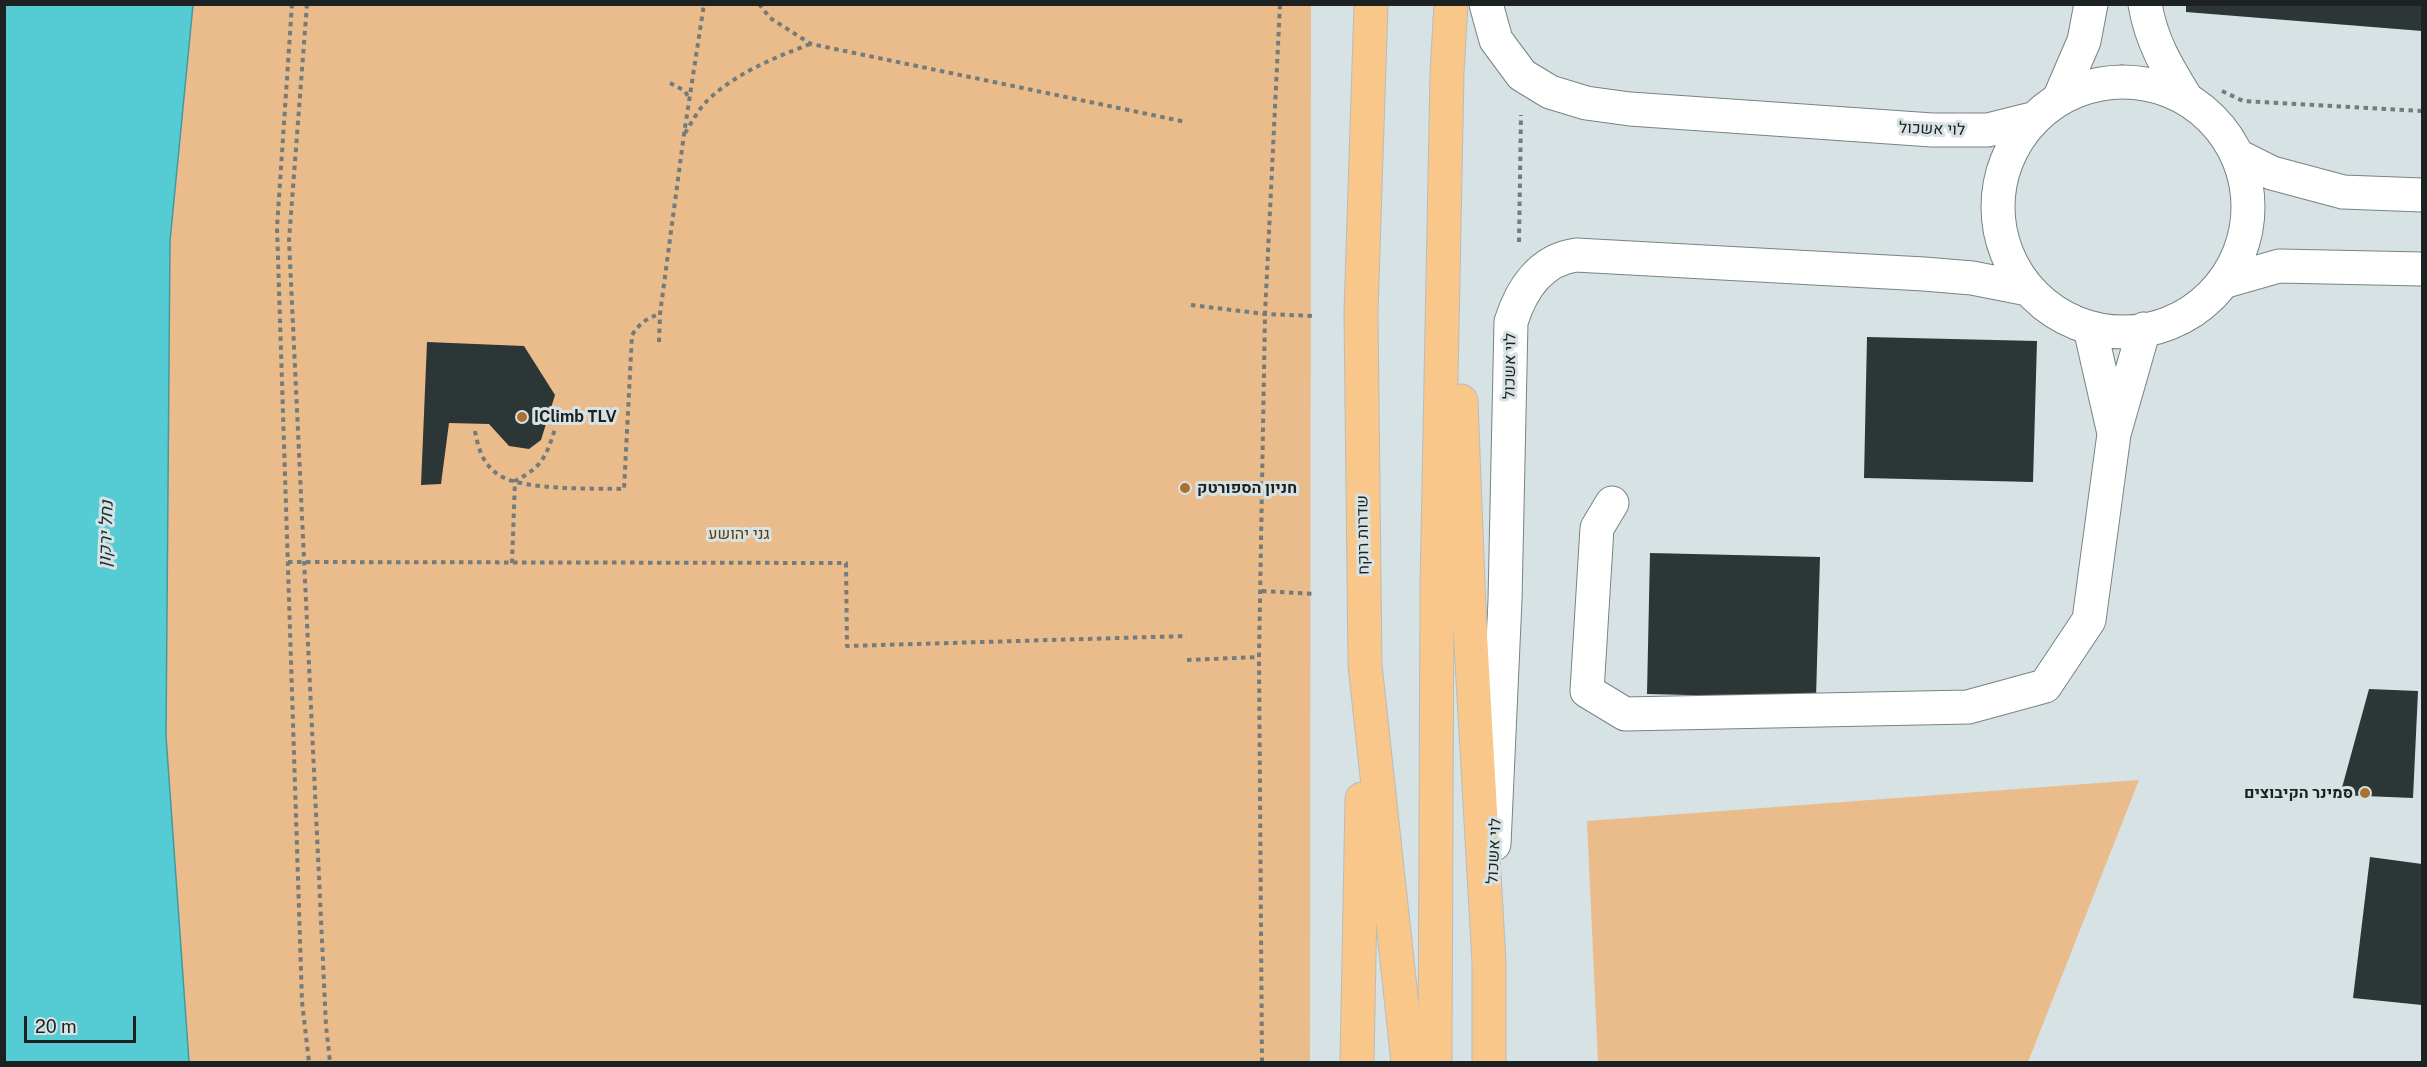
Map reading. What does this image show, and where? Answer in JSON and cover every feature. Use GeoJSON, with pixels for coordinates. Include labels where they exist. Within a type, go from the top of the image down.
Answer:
{"type":"FeatureCollection","features":[{"type":"Feature","properties":{"kind":"main road","name":"שדרות רוקח"},"geometry":{"type":"LineString","coordinates":[[1371,4],[1360,312],[1365,665],[1408,1062]]}},
{"type":"Feature","properties":{"kind":"main road"},"geometry":{"type":"LineString","coordinates":[[1435,1062],[1437,586],[1447,73],[1451,4]]}},
{"type":"Feature","properties":{"kind":"main road"},"geometry":{"type":"LineString","coordinates":[[1447,73],[1469,597],[1489,962],[1489,1062]]}},
{"type":"Feature","properties":{"kind":"main road"},"geometry":{"type":"LineString","coordinates":[[1357,1062],[1365,665]]}},
{"type":"Feature","properties":{"kind":"street","name":"לוי אשכול"},"geometry":{"type":"LineString","coordinates":[[1486,4],[1497,40],[1522,75],[1550,92],[1586,104],[1932,130],[1988,130],[2032,119]]}},
{"type":"Feature","properties":{"kind":"street"},"geometry":{"type":"LineString","coordinates":[[2059,99],[2084,41],[2091,4]]}},
{"type":"Feature","properties":{"kind":"street"},"geometry":{"type":"LineString","coordinates":[[2145,4],[2149,26],[2161,58],[2186,98]]}},
{"type":"Feature","properties":{"kind":"street"},"geometry":{"type":"LineString","coordinates":[[2122,81],[2156,85],[2186,98],[2217,123],[2238,156],[2247,188],[2247,221],[2239,253],[2223,282],[2197,308],[2163,326],[2127,332],[2090,328],[2056,313],[2028,289],[2008,258],[1998,222],[1999,185],[2011,150],[2032,119],[2059,99],[2089,85],[2122,81]]}},
{"type":"Feature","properties":{"kind":"street"},"geometry":{"type":"LineString","coordinates":[[2238,156],[2272,173],[2343,192],[2422,195]]}},
{"type":"Feature","properties":{"kind":"street","name":"לוי אשכול"},"geometry":{"type":"LineString","coordinates":[[1489,962],[1505,600],[1511,322],[1518,302],[1530,283],[1544,267],[1563,257],[1576,255],[1924,274],[1972,278],[2028,289]]}},
{"type":"Feature","properties":{"kind":"street"},"geometry":{"type":"LineString","coordinates":[[2223,282],[2279,266],[2422,268]]}},
{"type":"Feature","properties":{"kind":"street"},"geometry":{"type":"LineString","coordinates":[[2090,328],[2114,434]]}},
{"type":"Feature","properties":{"kind":"street"},"geometry":{"type":"LineString","coordinates":[[1612,502],[1597,528],[1587,691],[1625,714],[1968,707],[2045,686],[2089,620],[2114,434],[2144,329]]}},
{"type":"Feature","properties":{"kind":"path"},"geometry":{"type":"LineString","coordinates":[[292,4],[278,227],[302,1002],[309,1062]]}},
{"type":"Feature","properties":{"kind":"path"},"geometry":{"type":"LineString","coordinates":[[307,4],[289,240],[326,1026],[330,1062]]}},
{"type":"Feature","properties":{"kind":"path"},"geometry":{"type":"LineString","coordinates":[[659,342],[660,314],[704,4]]}},
{"type":"Feature","properties":{"kind":"path"},"geometry":{"type":"LineString","coordinates":[[759,4],[771,18],[811,44],[1186,122]]}},
{"type":"Feature","properties":{"kind":"path"},"geometry":{"type":"LineString","coordinates":[[1262,1062],[1259,657],[1262,591],[1265,314],[1280,4]]}},
{"type":"Feature","properties":{"kind":"path"},"geometry":{"type":"LineString","coordinates":[[684,135],[708,100],[735,80],[767,61],[811,44]]}},
{"type":"Feature","properties":{"kind":"path"},"geometry":{"type":"LineString","coordinates":[[1518,302],[1522,75]]}},
{"type":"Feature","properties":{"kind":"path"},"geometry":{"type":"LineString","coordinates":[[670,83],[685,91],[689,99]]}},
{"type":"Feature","properties":{"kind":"path"},"geometry":{"type":"LineString","coordinates":[[2338,106],[2422,111]]}},
{"type":"Feature","properties":{"kind":"path"},"geometry":{"type":"LineString","coordinates":[[1191,305],[1265,314],[1315,316]]}},
{"type":"Feature","properties":{"kind":"path"},"geometry":{"type":"LineString","coordinates":[[475,431],[477,447],[486,464],[499,475],[515,481],[547,486],[624,489],[632,335],[639,324],[660,314]]}},
{"type":"Feature","properties":{"kind":"path"},"geometry":{"type":"LineString","coordinates":[[515,481],[531,473],[542,463],[555,429]]}},
{"type":"Feature","properties":{"kind":"path"},"geometry":{"type":"LineString","coordinates":[[512,563],[515,481]]}},
{"type":"Feature","properties":{"kind":"path"},"geometry":{"type":"LineString","coordinates":[[288,562],[846,563],[847,646],[1187,636]]}},
{"type":"Feature","properties":{"kind":"path"},"geometry":{"type":"LineString","coordinates":[[1262,591],[1315,594]]}},
{"type":"Feature","properties":{"kind":"path"},"geometry":{"type":"LineString","coordinates":[[1187,660],[1259,657]]}},
{"type":"Feature","properties":{"kind":"green space","name":"גני יהושע"},"geometry":{"type":"Polygon","coordinates":[[[193,5],[1311,5],[1310,1062],[189,1062],[166,736],[170,241],[193,5]]]}},
{"type":"Feature","properties":{"kind":"green space"},"geometry":{"type":"Polygon","coordinates":[[[2139,780],[2028,1062],[1598,1062],[1587,821],[2139,780]]]}},
{"type":"Feature","properties":{"kind":"water","name":"נחל ירקון"},"geometry":{"type":"Polygon","coordinates":[[[5,4],[193,5],[170,241],[166,736],[189,1062],[5,1062],[5,4]]]}},
{"type":"Feature","properties":{"kind":"building"},"geometry":{"type":"Polygon","coordinates":[[[2186,4],[2422,4],[2422,31],[2186,12],[2186,4]]]}},
{"type":"Feature","properties":{"kind":"building"},"geometry":{"type":"Polygon","coordinates":[[[1867,337],[2037,341],[2033,482],[1864,478],[1867,337]]]}},
{"type":"Feature","properties":{"kind":"building"},"geometry":{"type":"Polygon","coordinates":[[[427,342],[524,346],[555,395],[541,440],[529,449],[509,446],[489,424],[449,423],[441,484],[421,485],[427,342]]]}},
{"type":"Feature","properties":{"kind":"building"},"geometry":{"type":"Polygon","coordinates":[[[1650,553],[1820,557],[1816,698],[1647,694],[1650,553]]]}},
{"type":"Feature","properties":{"kind":"building"},"geometry":{"type":"Polygon","coordinates":[[[2369,689],[2418,691],[2413,798],[2340,795],[2369,689]]]}},
{"type":"Feature","properties":{"kind":"building"},"geometry":{"type":"Polygon","coordinates":[[[2370,857],[2422,864],[2422,1005],[2353,998],[2370,857]]]}},
{"type":"Feature","properties":{"kind":"place","name":"IClimb TLV"},"geometry":{"type":"Point","coordinates":[522,417]}},
{"type":"Feature","properties":{"kind":"place","name":"חניון הספורטק"},"geometry":{"type":"Point","coordinates":[1185,488]}},
{"type":"Feature","properties":{"kind":"place","name":"סמינר הקיבוצים"},"geometry":{"type":"Point","coordinates":[2365,793]}}]}
